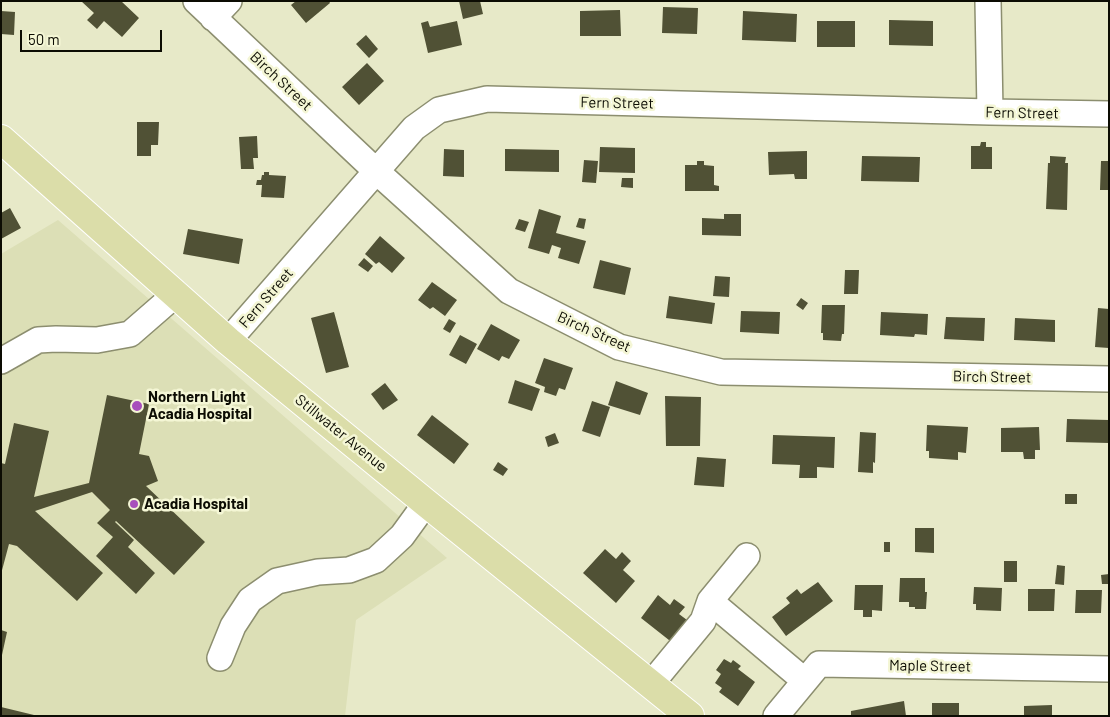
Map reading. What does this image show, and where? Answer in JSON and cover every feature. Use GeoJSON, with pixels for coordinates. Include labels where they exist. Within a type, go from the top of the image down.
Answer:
{"type":"FeatureCollection","features":[{"type":"Feature","properties":{"kind":"main road","name":"Stillwater Avenue"},"geometry":{"type":"LineString","coordinates":[[1,139],[228,340],[690,716]]}},
{"type":"Feature","properties":{"kind":"street"},"geometry":{"type":"LineString","coordinates":[[988,1],[990,112]]}},
{"type":"Feature","properties":{"kind":"street","name":"Birch Street"},"geometry":{"type":"LineString","coordinates":[[213,7],[376,171],[509,291],[619,347],[721,372],[1109,379]]}},
{"type":"Feature","properties":{"kind":"street","name":"Fern Street"},"geometry":{"type":"LineString","coordinates":[[228,340],[414,128],[440,110],[487,99],[1109,114]]}},
{"type":"Feature","properties":{"kind":"street"},"geometry":{"type":"LineString","coordinates":[[1,361],[38,340],[56,338],[97,340],[130,334],[176,294]]}},
{"type":"Feature","properties":{"kind":"street"},"geometry":{"type":"LineString","coordinates":[[220,658],[233,626],[250,600],[277,581],[318,572],[349,570],[376,560],[402,536],[426,503]]}},
{"type":"Feature","properties":{"kind":"street"},"geometry":{"type":"LineString","coordinates":[[651,684],[703,621],[710,601],[747,556]]}},
{"type":"Feature","properties":{"kind":"street"},"geometry":{"type":"LineString","coordinates":[[710,601],[805,681]]}},
{"type":"Feature","properties":{"kind":"street","name":"Maple Street"},"geometry":{"type":"LineString","coordinates":[[776,716],[819,664],[1109,669]]}},
{"type":"Feature","properties":{"kind":"shaded area","name":"Northern Light Acadia Hospital"},"geometry":{"type":"Polygon","coordinates":[[[58,220],[447,558],[356,620],[345,716],[1,716],[1,254],[58,220]]]}},
{"type":"Feature","properties":{"kind":"building"},"geometry":{"type":"Polygon","coordinates":[[[81,1],[121,1],[139,18],[122,37],[104,21],[97,29],[87,20],[94,13],[81,1]]]}},
{"type":"Feature","properties":{"kind":"building"},"geometry":{"type":"Polygon","coordinates":[[[296,1],[329,1],[330,3],[306,23],[291,5],[296,1]]]}},
{"type":"Feature","properties":{"kind":"building"},"geometry":{"type":"Polygon","coordinates":[[[459,1],[480,1],[483,14],[463,19],[459,1]]]}},
{"type":"Feature","properties":{"kind":"building"},"geometry":{"type":"Polygon","coordinates":[[[663,7],[698,8],[697,34],[662,33],[663,7]]]}},
{"type":"Feature","properties":{"kind":"building"},"geometry":{"type":"Polygon","coordinates":[[[620,10],[621,36],[580,36],[580,11],[620,10]]]}},
{"type":"Feature","properties":{"kind":"building"},"geometry":{"type":"Polygon","coordinates":[[[1,11],[15,12],[14,35],[1,34],[1,11]]]}},
{"type":"Feature","properties":{"kind":"building"},"geometry":{"type":"Polygon","coordinates":[[[743,11],[797,14],[796,42],[742,40],[743,11]]]}},
{"type":"Feature","properties":{"kind":"building"},"geometry":{"type":"Polygon","coordinates":[[[889,20],[933,21],[933,46],[889,45],[889,20]]]}},
{"type":"Feature","properties":{"kind":"building"},"geometry":{"type":"Polygon","coordinates":[[[428,21],[430,27],[457,21],[462,45],[428,53],[421,23],[428,21]]]}},
{"type":"Feature","properties":{"kind":"building"},"geometry":{"type":"Polygon","coordinates":[[[817,21],[855,21],[855,47],[817,47],[817,21]]]}},
{"type":"Feature","properties":{"kind":"building"},"geometry":{"type":"Polygon","coordinates":[[[366,35],[378,49],[369,58],[356,44],[366,35]]]}},
{"type":"Feature","properties":{"kind":"building"},"geometry":{"type":"Polygon","coordinates":[[[367,63],[384,81],[359,105],[342,87],[367,63]]]}},
{"type":"Feature","properties":{"kind":"building"},"geometry":{"type":"Polygon","coordinates":[[[137,122],[159,122],[158,145],[151,145],[151,156],[137,156],[137,122]]]}},
{"type":"Feature","properties":{"kind":"building"},"geometry":{"type":"Polygon","coordinates":[[[257,136],[258,158],[253,158],[254,169],[241,169],[239,137],[257,136]]]}},
{"type":"Feature","properties":{"kind":"building"},"geometry":{"type":"Polygon","coordinates":[[[981,142],[986,142],[986,147],[992,147],[992,169],[971,169],[971,146],[980,146],[981,142]]]}},
{"type":"Feature","properties":{"kind":"building"},"geometry":{"type":"Polygon","coordinates":[[[600,147],[635,148],[635,173],[599,172],[600,147]]]}},
{"type":"Feature","properties":{"kind":"building"},"geometry":{"type":"Polygon","coordinates":[[[444,149],[464,150],[464,177],[443,176],[444,149]]]}},
{"type":"Feature","properties":{"kind":"building"},"geometry":{"type":"Polygon","coordinates":[[[505,149],[559,150],[559,172],[505,171],[505,149]]]}},
{"type":"Feature","properties":{"kind":"building"},"geometry":{"type":"Polygon","coordinates":[[[807,151],[807,179],[795,179],[794,174],[769,175],[768,152],[807,151]]]}},
{"type":"Feature","properties":{"kind":"building"},"geometry":{"type":"Polygon","coordinates":[[[862,156],[920,157],[919,182],[861,181],[862,156]]]}},
{"type":"Feature","properties":{"kind":"building"},"geometry":{"type":"Polygon","coordinates":[[[1050,156],[1066,157],[1065,163],[1068,163],[1067,210],[1046,209],[1050,156]]]}},
{"type":"Feature","properties":{"kind":"building"},"geometry":{"type":"Polygon","coordinates":[[[584,160],[598,161],[596,183],[582,182],[584,160]]]}},
{"type":"Feature","properties":{"kind":"building"},"geometry":{"type":"Polygon","coordinates":[[[697,161],[704,161],[704,165],[714,166],[714,185],[719,186],[719,191],[685,191],[685,165],[697,165],[697,161]]]}},
{"type":"Feature","properties":{"kind":"building"},"geometry":{"type":"Polygon","coordinates":[[[1101,161],[1109,161],[1109,190],[1100,190],[1101,161]]]}},
{"type":"Feature","properties":{"kind":"building"},"geometry":{"type":"Polygon","coordinates":[[[264,172],[269,172],[269,175],[286,176],[284,198],[261,197],[262,185],[256,185],[257,180],[261,180],[264,172]]]}},
{"type":"Feature","properties":{"kind":"building"},"geometry":{"type":"Polygon","coordinates":[[[622,178],[633,178],[633,188],[621,187],[622,178]]]}},
{"type":"Feature","properties":{"kind":"building"},"geometry":{"type":"Polygon","coordinates":[[[10,208],[21,228],[1,239],[1,213],[10,208]]]}},
{"type":"Feature","properties":{"kind":"building"},"geometry":{"type":"Polygon","coordinates":[[[539,209],[561,216],[556,233],[586,241],[579,264],[558,258],[561,248],[552,245],[549,254],[528,248],[539,209]]]}},
{"type":"Feature","properties":{"kind":"building"},"geometry":{"type":"Polygon","coordinates":[[[724,214],[741,214],[741,236],[702,235],[702,218],[724,219],[724,214]]]}},
{"type":"Feature","properties":{"kind":"building"},"geometry":{"type":"Polygon","coordinates":[[[579,218],[586,219],[584,229],[576,227],[579,218]]]}},
{"type":"Feature","properties":{"kind":"building"},"geometry":{"type":"Polygon","coordinates":[[[519,219],[529,222],[525,232],[515,229],[519,219]]]}},
{"type":"Feature","properties":{"kind":"building"},"geometry":{"type":"Polygon","coordinates":[[[188,229],[243,239],[239,264],[183,254],[188,229]]]}},
{"type":"Feature","properties":{"kind":"building"},"geometry":{"type":"Polygon","coordinates":[[[380,236],[405,258],[392,273],[379,262],[376,264],[365,254],[380,236]]]}},
{"type":"Feature","properties":{"kind":"building"},"geometry":{"type":"Polygon","coordinates":[[[364,258],[373,266],[368,272],[358,265],[364,258]]]}},
{"type":"Feature","properties":{"kind":"building"},"geometry":{"type":"Polygon","coordinates":[[[600,260],[631,268],[625,295],[593,288],[600,260]]]}},
{"type":"Feature","properties":{"kind":"building"},"geometry":{"type":"Polygon","coordinates":[[[845,270],[859,270],[858,294],[844,294],[845,270]]]}},
{"type":"Feature","properties":{"kind":"building"},"geometry":{"type":"Polygon","coordinates":[[[715,276],[730,277],[729,297],[713,296],[715,276]]]}},
{"type":"Feature","properties":{"kind":"building"},"geometry":{"type":"Polygon","coordinates":[[[432,282],[457,300],[445,316],[433,307],[430,309],[418,300],[432,282]]]}},
{"type":"Feature","properties":{"kind":"building"},"geometry":{"type":"Polygon","coordinates":[[[669,296],[715,303],[712,324],[666,318],[669,296]]]}},
{"type":"Feature","properties":{"kind":"building"},"geometry":{"type":"Polygon","coordinates":[[[801,298],[808,303],[803,310],[796,305],[801,298]]]}},
{"type":"Feature","properties":{"kind":"building"},"geometry":{"type":"Polygon","coordinates":[[[822,305],[845,305],[844,334],[842,334],[841,341],[823,340],[823,333],[821,333],[822,305]]]}},
{"type":"Feature","properties":{"kind":"building"},"geometry":{"type":"Polygon","coordinates":[[[1098,308],[1109,309],[1109,348],[1095,347],[1098,308]]]}},
{"type":"Feature","properties":{"kind":"building"},"geometry":{"type":"Polygon","coordinates":[[[741,311],[780,312],[779,334],[740,332],[741,311]]]}},
{"type":"Feature","properties":{"kind":"building"},"geometry":{"type":"Polygon","coordinates":[[[334,312],[349,367],[326,373],[311,318],[334,312]]]}},
{"type":"Feature","properties":{"kind":"building"},"geometry":{"type":"Polygon","coordinates":[[[881,312],[928,314],[927,335],[915,334],[914,337],[880,335],[881,312]]]}},
{"type":"Feature","properties":{"kind":"building"},"geometry":{"type":"Polygon","coordinates":[[[946,317],[985,318],[984,341],[944,339],[946,317]]]}},
{"type":"Feature","properties":{"kind":"building"},"geometry":{"type":"Polygon","coordinates":[[[1015,318],[1055,320],[1055,342],[1014,340],[1015,318]]]}},
{"type":"Feature","properties":{"kind":"building"},"geometry":{"type":"Polygon","coordinates":[[[449,319],[456,323],[450,333],[443,329],[449,319]]]}},
{"type":"Feature","properties":{"kind":"building"},"geometry":{"type":"Polygon","coordinates":[[[491,324],[520,340],[509,359],[502,356],[499,361],[477,349],[491,324]]]}},
{"type":"Feature","properties":{"kind":"building"},"geometry":{"type":"Polygon","coordinates":[[[460,335],[477,344],[466,364],[449,355],[460,335]]]}},
{"type":"Feature","properties":{"kind":"building"},"geometry":{"type":"Polygon","coordinates":[[[544,358],[573,368],[565,390],[559,388],[556,396],[544,392],[545,387],[535,383],[544,358]]]}},
{"type":"Feature","properties":{"kind":"building"},"geometry":{"type":"Polygon","coordinates":[[[515,380],[540,389],[532,411],[508,403],[515,380]]]}},
{"type":"Feature","properties":{"kind":"building"},"geometry":{"type":"Polygon","coordinates":[[[616,381],[648,393],[640,415],[608,405],[616,381]]]}},
{"type":"Feature","properties":{"kind":"building"},"geometry":{"type":"Polygon","coordinates":[[[385,383],[398,400],[383,410],[371,394],[385,383]]]}},
{"type":"Feature","properties":{"kind":"building","name":"Acadia Hospital"},"geometry":{"type":"Polygon","coordinates":[[[107,395],[149,404],[139,454],[149,456],[158,481],[146,486],[205,542],[174,575],[116,521],[134,540],[128,547],[155,573],[136,594],[96,556],[113,537],[97,523],[110,510],[92,492],[35,511],[103,573],[77,601],[17,546],[9,544],[1,574],[1,463],[5,464],[14,423],[49,431],[34,497],[89,483],[107,395]]]}},
{"type":"Feature","properties":{"kind":"building"},"geometry":{"type":"Polygon","coordinates":[[[665,396],[701,397],[700,446],[666,446],[665,396]]]}},
{"type":"Feature","properties":{"kind":"building"},"geometry":{"type":"Polygon","coordinates":[[[592,401],[610,407],[600,437],[582,431],[592,401]]]}},
{"type":"Feature","properties":{"kind":"building"},"geometry":{"type":"Polygon","coordinates":[[[432,415],[469,444],[454,464],[417,435],[432,415]]]}},
{"type":"Feature","properties":{"kind":"building"},"geometry":{"type":"Polygon","coordinates":[[[1067,419],[1109,420],[1109,443],[1066,442],[1067,419]]]}},
{"type":"Feature","properties":{"kind":"building"},"geometry":{"type":"Polygon","coordinates":[[[927,425],[968,427],[966,453],[958,452],[958,460],[929,458],[929,451],[926,451],[927,425]]]}},
{"type":"Feature","properties":{"kind":"building"},"geometry":{"type":"Polygon","coordinates":[[[1039,427],[1040,450],[1035,450],[1035,459],[1024,459],[1023,452],[1001,452],[1001,428],[1039,427]]]}},
{"type":"Feature","properties":{"kind":"building"},"geometry":{"type":"Polygon","coordinates":[[[860,432],[876,433],[873,473],[858,472],[860,432]]]}},
{"type":"Feature","properties":{"kind":"building"},"geometry":{"type":"Polygon","coordinates":[[[555,433],[559,443],[548,447],[545,437],[555,433]]]}},
{"type":"Feature","properties":{"kind":"building"},"geometry":{"type":"Polygon","coordinates":[[[773,435],[835,437],[834,468],[817,467],[817,478],[799,478],[800,465],[772,464],[773,435]]]}},
{"type":"Feature","properties":{"kind":"building"},"geometry":{"type":"Polygon","coordinates":[[[697,457],[726,459],[724,487],[694,485],[697,457]]]}},
{"type":"Feature","properties":{"kind":"building"},"geometry":{"type":"Polygon","coordinates":[[[498,462],[508,469],[503,476],[493,470],[498,462]]]}},
{"type":"Feature","properties":{"kind":"building"},"geometry":{"type":"Polygon","coordinates":[[[1065,494],[1077,494],[1077,504],[1065,504],[1065,494]]]}},
{"type":"Feature","properties":{"kind":"building"},"geometry":{"type":"Polygon","coordinates":[[[915,528],[934,528],[934,553],[915,552],[915,528]]]}},
{"type":"Feature","properties":{"kind":"building"},"geometry":{"type":"Polygon","coordinates":[[[884,542],[890,542],[890,552],[884,552],[884,542]]]}},
{"type":"Feature","properties":{"kind":"building"},"geometry":{"type":"Polygon","coordinates":[[[605,549],[616,559],[622,552],[631,561],[623,570],[635,581],[616,603],[583,573],[605,549]]]}},
{"type":"Feature","properties":{"kind":"building"},"geometry":{"type":"Polygon","coordinates":[[[1004,561],[1017,561],[1017,582],[1004,582],[1004,561]]]}},
{"type":"Feature","properties":{"kind":"building"},"geometry":{"type":"Polygon","coordinates":[[[1057,565],[1065,566],[1064,585],[1055,584],[1057,565]]]}},
{"type":"Feature","properties":{"kind":"building"},"geometry":{"type":"Polygon","coordinates":[[[1109,574],[1109,584],[1102,584],[1101,575],[1109,574]]]}},
{"type":"Feature","properties":{"kind":"building"},"geometry":{"type":"Polygon","coordinates":[[[900,578],[925,578],[925,592],[927,592],[926,609],[915,609],[915,607],[909,607],[909,602],[899,602],[900,578]]]}},
{"type":"Feature","properties":{"kind":"building"},"geometry":{"type":"Polygon","coordinates":[[[818,582],[833,601],[786,636],[772,617],[790,603],[786,598],[797,589],[801,594],[818,582]]]}},
{"type":"Feature","properties":{"kind":"building"},"geometry":{"type":"Polygon","coordinates":[[[855,585],[883,585],[882,611],[872,610],[872,617],[863,617],[863,610],[854,610],[855,585]]]}},
{"type":"Feature","properties":{"kind":"building"},"geometry":{"type":"Polygon","coordinates":[[[974,587],[1002,588],[1001,611],[976,610],[976,604],[973,604],[974,587]]]}},
{"type":"Feature","properties":{"kind":"building"},"geometry":{"type":"Polygon","coordinates":[[[1028,589],[1055,589],[1054,611],[1028,611],[1028,589]]]}},
{"type":"Feature","properties":{"kind":"building"},"geometry":{"type":"Polygon","coordinates":[[[1076,590],[1102,590],[1101,613],[1075,613],[1076,590]]]}},
{"type":"Feature","properties":{"kind":"building"},"geometry":{"type":"Polygon","coordinates":[[[658,595],[670,605],[674,599],[685,607],[679,614],[691,623],[674,644],[641,618],[658,595]]]}},
{"type":"Feature","properties":{"kind":"building"},"geometry":{"type":"Polygon","coordinates":[[[1,630],[7,632],[2,655],[1,655],[1,630]]]}},
{"type":"Feature","properties":{"kind":"building"},"geometry":{"type":"Polygon","coordinates":[[[724,659],[731,663],[733,660],[741,666],[738,669],[755,682],[738,706],[719,692],[722,688],[715,683],[721,674],[716,670],[724,659]]]}},
{"type":"Feature","properties":{"kind":"building"},"geometry":{"type":"Polygon","coordinates":[[[904,701],[906,716],[851,716],[851,711],[904,701]]]}},
{"type":"Feature","properties":{"kind":"building"},"geometry":{"type":"Polygon","coordinates":[[[932,703],[959,703],[959,716],[932,716],[932,703]]]}},
{"type":"Feature","properties":{"kind":"building"},"geometry":{"type":"Polygon","coordinates":[[[1052,705],[1052,716],[1024,716],[1024,706],[1052,705]]]}},
{"type":"Feature","properties":{"kind":"building"},"geometry":{"type":"Polygon","coordinates":[[[1,707],[34,715],[34,716],[1,716],[1,707]]]}},
{"type":"Feature","properties":{"kind":"place","name":"Northern Light Acadia Hospital"},"geometry":{"type":"Point","coordinates":[137,406]}},
{"type":"Feature","properties":{"kind":"place","name":"Acadia Hospital"},"geometry":{"type":"Point","coordinates":[134,504]}}]}
